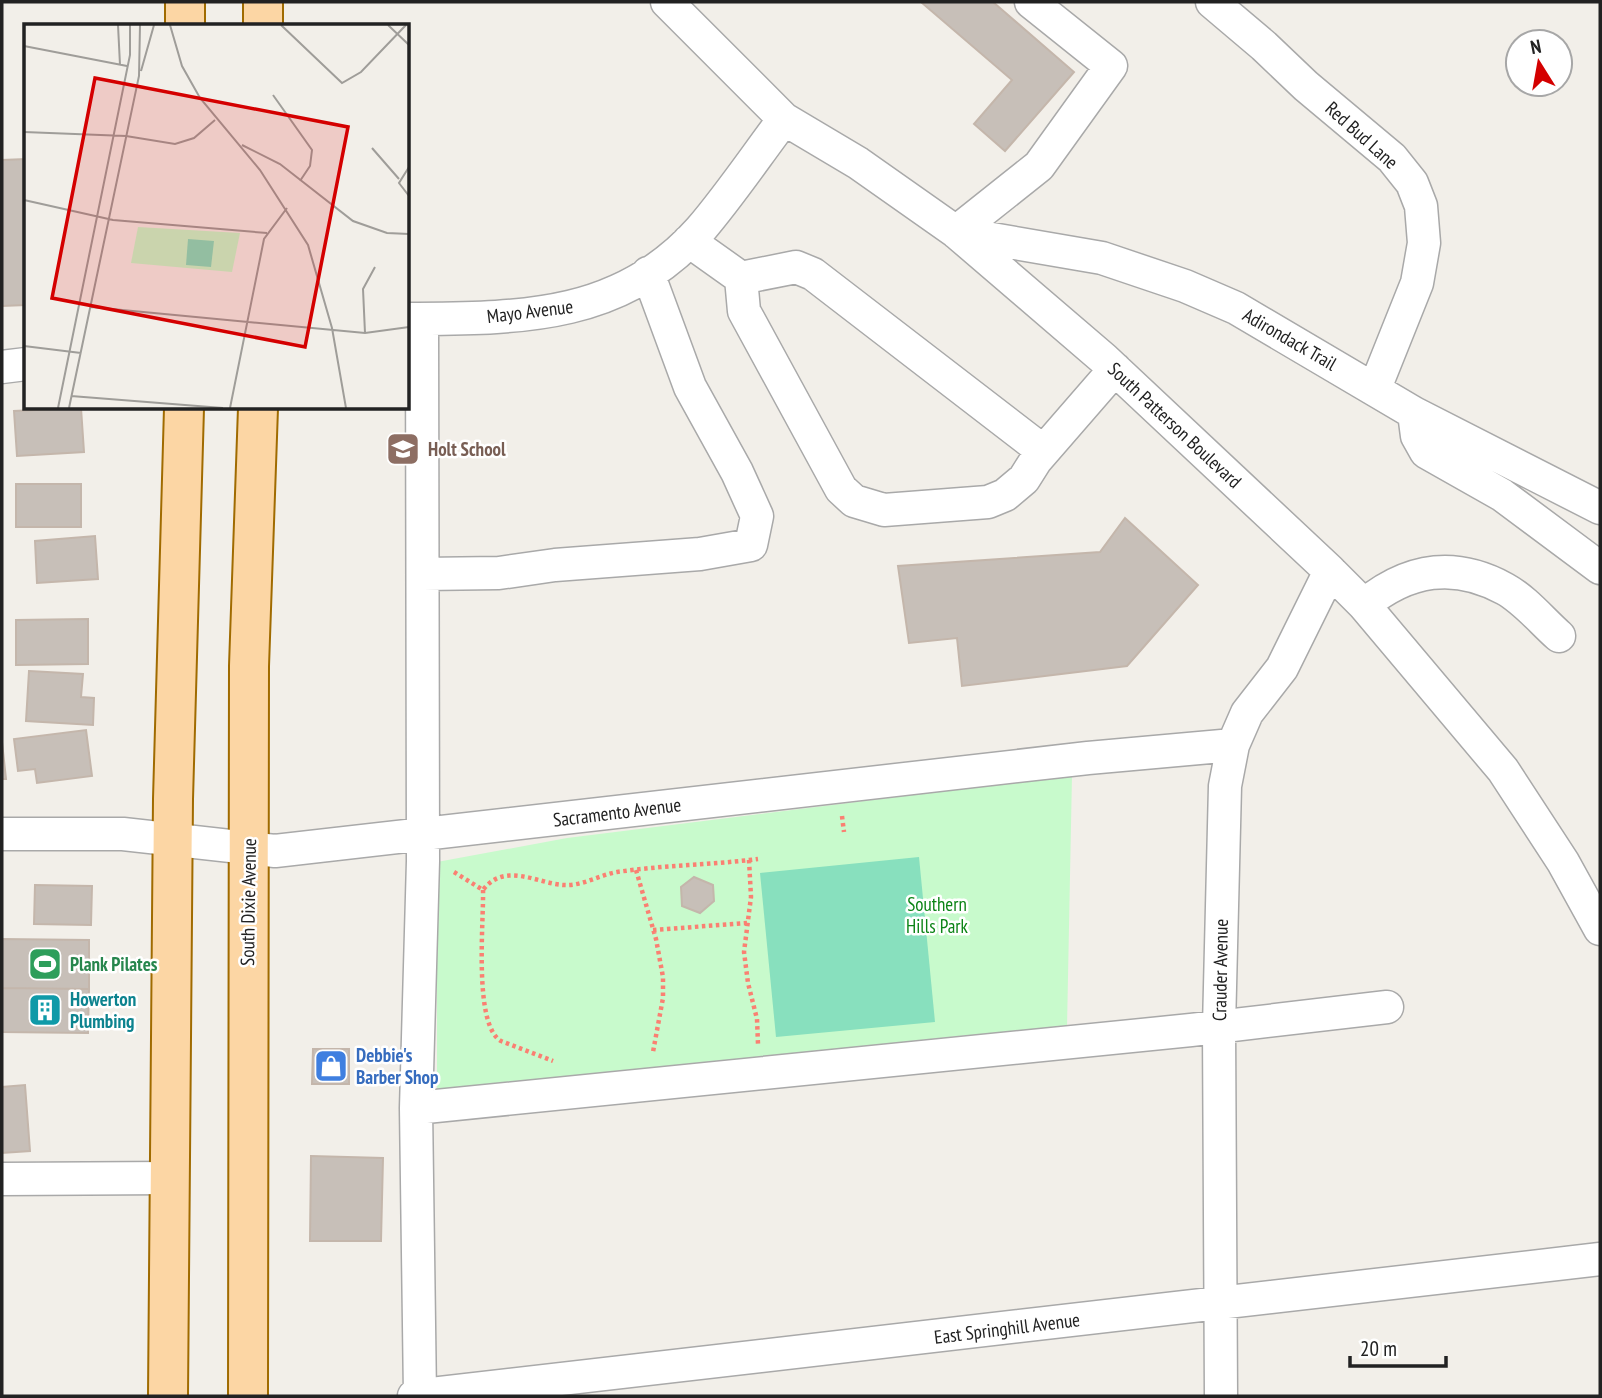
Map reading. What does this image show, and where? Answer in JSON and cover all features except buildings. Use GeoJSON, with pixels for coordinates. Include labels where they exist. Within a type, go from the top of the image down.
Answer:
{"type":"FeatureCollection","features":[{"type":"Feature","properties":{"kind":"main road"},"geometry":{"type":"LineString","coordinates":[[185,2],[185,24]]}},
{"type":"Feature","properties":{"kind":"main road"},"geometry":{"type":"LineString","coordinates":[[263,2],[263,24]]}},
{"type":"Feature","properties":{"kind":"main road"},"geometry":{"type":"LineString","coordinates":[[168,1396],[175,681],[184,410]]}},
{"type":"Feature","properties":{"kind":"main road","name":"South Dixie Avenue"},"geometry":{"type":"LineString","coordinates":[[248,1396],[249,666],[258,410]]}},
{"type":"Feature","properties":{"kind":"street"},"geometry":{"type":"LineString","coordinates":[[956,232],[1039,166],[1111,66],[1031,2]]}},
{"type":"Feature","properties":{"kind":"street","name":"Red Bud Lane"},"geometry":{"type":"LineString","coordinates":[[1212,2],[1392,159],[1412,183],[1422,206],[1424,243],[1417,283],[1375,388]]}},
{"type":"Feature","properties":{"kind":"street","name":"South Patterson Boulevard"},"geometry":{"type":"LineString","coordinates":[[679,6],[784,119],[858,163],[956,232],[1115,369],[1330,571],[1364,606],[1503,770],[1563,862],[1600,929]]}},
{"type":"Feature","properties":{"kind":"street","name":"Mayo Avenue"},"geometry":{"type":"LineString","coordinates":[[415,319],[501,318],[567,309],[592,302],[634,283],[676,254],[689,241],[784,119]]}},
{"type":"Feature","properties":{"kind":"street","name":"Adirondack Trail"},"geometry":{"type":"LineString","coordinates":[[956,232],[1102,258],[1185,286],[1236,308],[1414,413],[1600,508]]}},
{"type":"Feature","properties":{"kind":"street"},"geometry":{"type":"LineString","coordinates":[[689,241],[740,278],[796,267],[813,274],[1043,452]]}},
{"type":"Feature","properties":{"kind":"street"},"geometry":{"type":"LineString","coordinates":[[423,574],[499,573],[555,565],[700,554],[751,545],[757,516],[737,472],[690,387],[648,273]]}},
{"type":"Feature","properties":{"kind":"street"},"geometry":{"type":"LineString","coordinates":[[740,278],[744,311],[841,489],[854,501],[884,510],[988,502],[1005,495],[1024,479],[1043,452],[1115,369]]}},
{"type":"Feature","properties":{"kind":"street"},"geometry":{"type":"LineString","coordinates":[[415,319],[423,574],[423,848],[416,1108],[420,1396]]}},
{"type":"Feature","properties":{"kind":"street"},"geometry":{"type":"LineString","coordinates":[[2,367],[24,364]]}},
{"type":"Feature","properties":{"kind":"street"},"geometry":{"type":"LineString","coordinates":[[1414,413],[1417,436],[1426,452],[1502,495],[1600,568]]}},
{"type":"Feature","properties":{"kind":"street","name":"Crauder Avenue"},"geometry":{"type":"LineString","coordinates":[[1221,1396],[1219,1027],[1225,786],[1233,745],[1247,713],[1282,668],[1330,571]]}},
{"type":"Feature","properties":{"kind":"street"},"geometry":{"type":"LineString","coordinates":[[1364,606],[1397,582],[1434,571],[1469,574],[1507,590],[1559,636]]}},
{"type":"Feature","properties":{"kind":"street","name":"Sacramento Avenue"},"geometry":{"type":"LineString","coordinates":[[2,834],[123,834],[275,851],[423,848],[1088,758],[1233,745]]}},
{"type":"Feature","properties":{"kind":"street"},"geometry":{"type":"LineString","coordinates":[[416,1108],[754,1055],[1219,1027],[1387,1007]]}},
{"type":"Feature","properties":{"kind":"street"},"geometry":{"type":"LineString","coordinates":[[2,1179],[170,1178]]}},
{"type":"Feature","properties":{"kind":"street","name":"East Springhill Avenue"},"geometry":{"type":"LineString","coordinates":[[414,1396],[1600,1259]]}},
{"type":"Feature","properties":{"kind":"path"},"geometry":{"type":"LineString","coordinates":[[423,848],[450,870],[483,890]]}},
{"type":"Feature","properties":{"kind":"path"},"geometry":{"type":"LineString","coordinates":[[561,1064],[501,1041],[489,1028],[481,964],[483,890],[488,884],[516,875],[573,885],[612,873],[758,859]]}},
{"type":"Feature","properties":{"kind":"path"},"geometry":{"type":"LineString","coordinates":[[749,860],[751,897],[744,952],[758,1028],[754,1055]]}},
{"type":"Feature","properties":{"kind":"path"},"geometry":{"type":"LineString","coordinates":[[636,870],[660,958],[664,989],[653,1056],[661,1055]]}},
{"type":"Feature","properties":{"kind":"path"},"geometry":{"type":"LineString","coordinates":[[653,930],[747,923]]}},
{"type":"Feature","properties":{"kind":"green space","name":"Southern Hills Park"},"geometry":{"type":"Polygon","coordinates":[[[1072,775],[1067,1028],[959,1036],[437,1092],[437,862],[567,838],[1072,775]]]}},
{"type":"Feature","properties":{"kind":"green space"},"geometry":{"type":"Polygon","coordinates":[[[919,857],[935,1022],[776,1037],[760,873],[919,857]]]}},
{"type":"Feature","properties":{"kind":"place","name":"Holt School"},"geometry":{"type":"Point","coordinates":[403,449]}},
{"type":"Feature","properties":{"kind":"place","name":"Plank Pilates"},"geometry":{"type":"Point","coordinates":[45,964]}},
{"type":"Feature","properties":{"kind":"place","name":"Howerton Plumbing"},"geometry":{"type":"Point","coordinates":[45,1010]}},
{"type":"Feature","properties":{"kind":"place","name":"Debbie's Barber Shop"},"geometry":{"type":"Point","coordinates":[331,1066]}}]}
